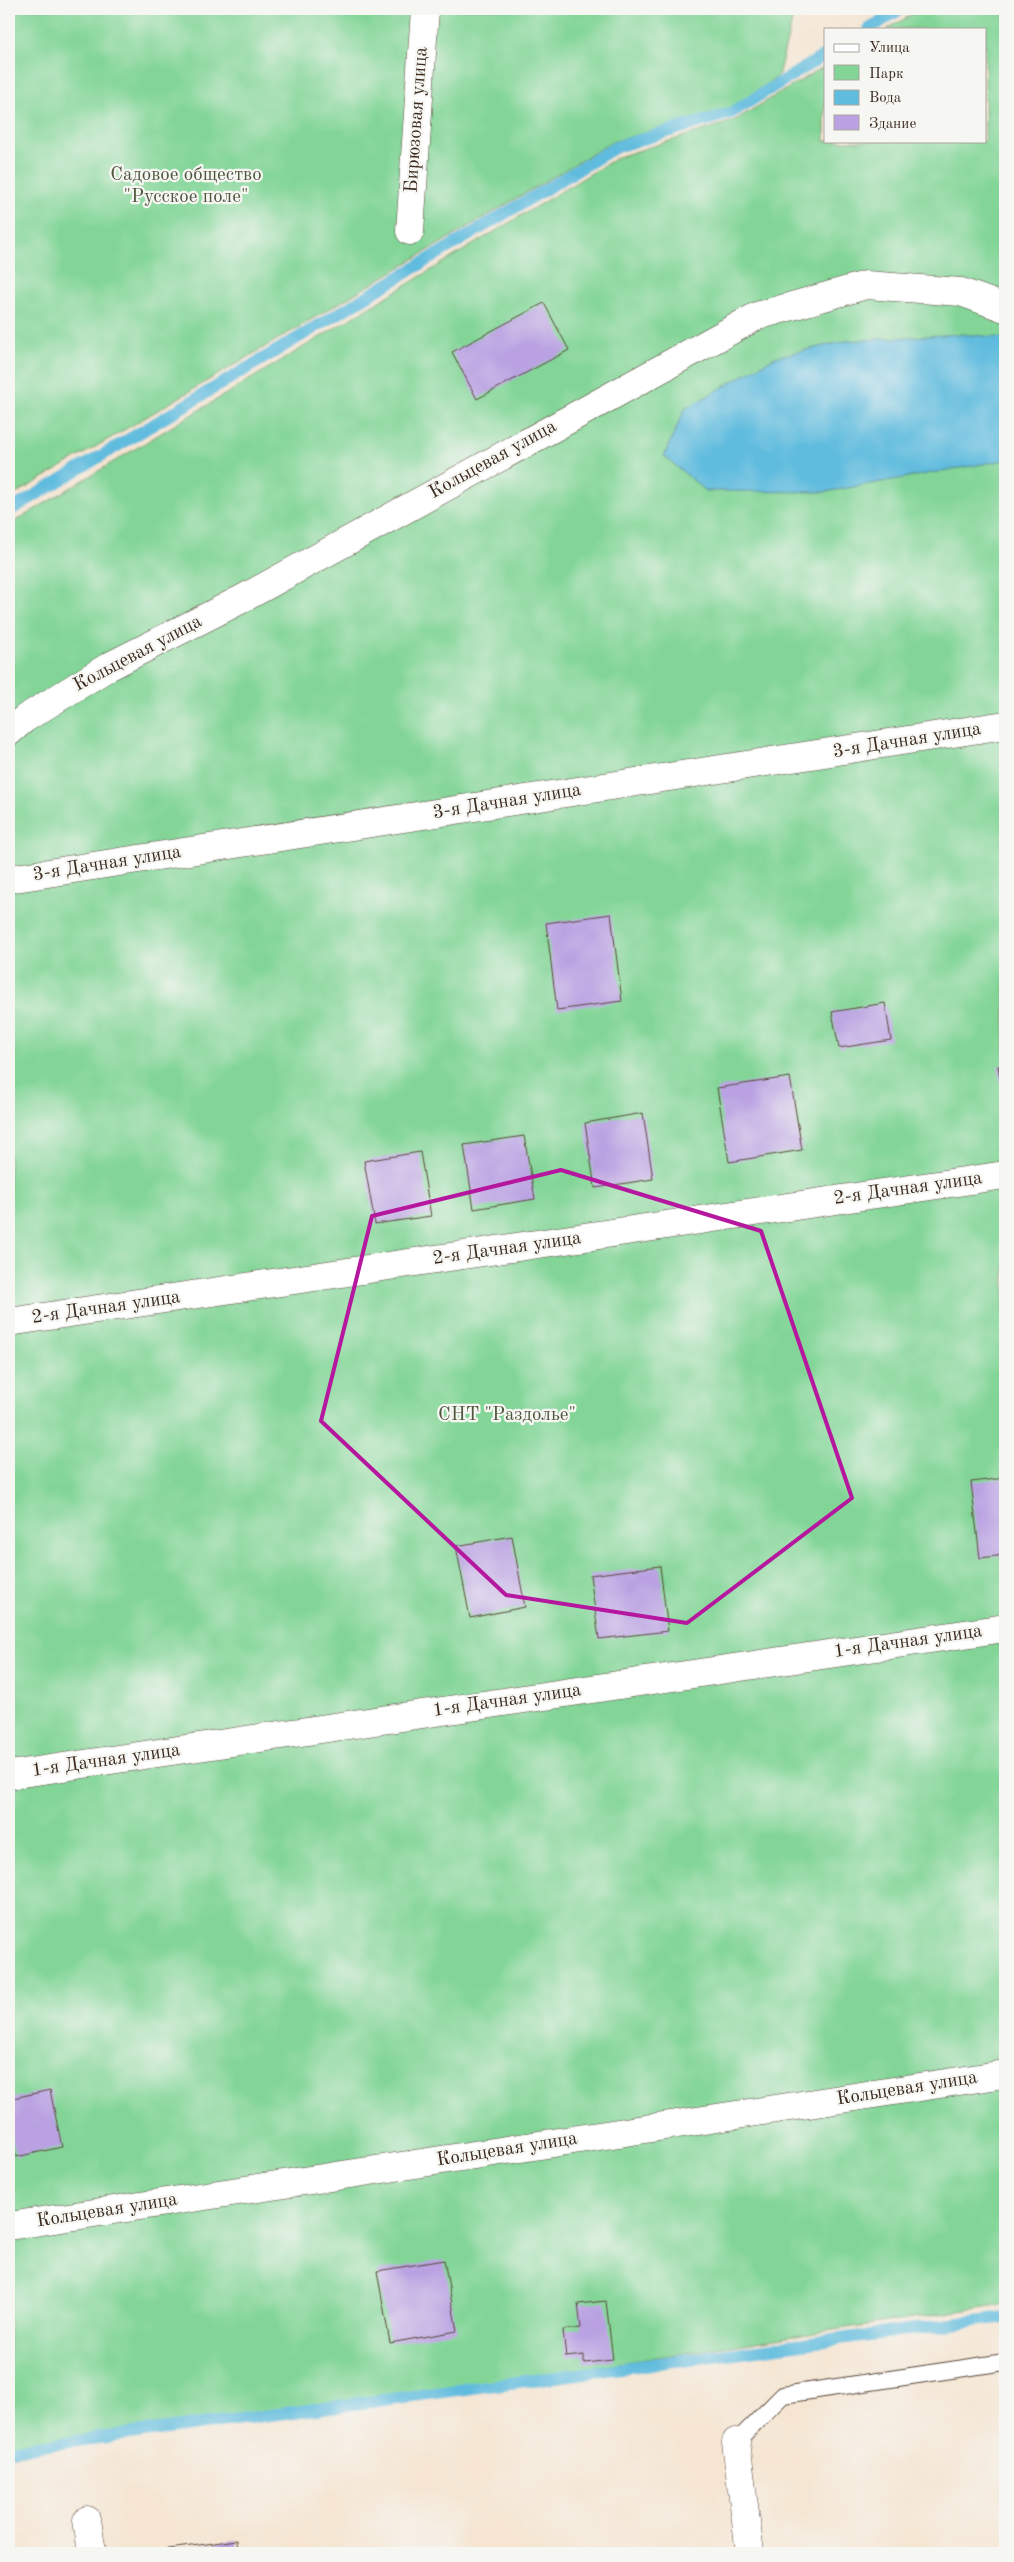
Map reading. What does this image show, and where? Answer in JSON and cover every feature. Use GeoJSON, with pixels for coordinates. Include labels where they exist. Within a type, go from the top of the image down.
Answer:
{"type":"FeatureCollection","features":[{"type":"Feature","properties":{"kind":"street","name":"Бирюзовая улица"},"geometry":{"type":"LineString","coordinates":[[410,231],[425,9]]}},
{"type":"Feature","properties":{"kind":"street","name":"Кольцевая улица"},"geometry":{"type":"LineString","coordinates":[[9,732],[24,719],[108,667],[242,599],[757,316],[866,285],[961,292],[1005,308]]}},
{"type":"Feature","properties":{"kind":"street","name":"3-я Дачная улица"},"geometry":{"type":"LineString","coordinates":[[9,879],[1005,726]]}},
{"type":"Feature","properties":{"kind":"street","name":"2-я Дачная улица"},"geometry":{"type":"LineString","coordinates":[[9,1322],[1005,1175]]}},
{"type":"Feature","properties":{"kind":"street","name":"1-я Дачная улица"},"geometry":{"type":"LineString","coordinates":[[9,1775],[1005,1628]]}},
{"type":"Feature","properties":{"kind":"street","name":"Кольцевая улица"},"geometry":{"type":"LineString","coordinates":[[9,2226],[1005,2074]]}},
{"type":"Feature","properties":{"kind":"street"},"geometry":{"type":"LineString","coordinates":[[736,2442],[750,2553]]}},
{"type":"Feature","properties":{"kind":"street"},"geometry":{"type":"LineString","coordinates":[[87,2520],[92,2553]]}},
{"type":"Feature","properties":{"kind":"lane"},"geometry":{"type":"LineString","coordinates":[[736,2442],[784,2395],[1005,2362]]}},
{"type":"Feature","properties":{"kind":"highlighted area"},"geometry":{"type":"Polygon","coordinates":[[[561,1170],[761,1231],[852,1498],[687,1623],[506,1595],[321,1421],[372,1216],[561,1170]]]}},
{"type":"Feature","properties":{"kind":"green space","name":"Садовое общество \"Русское поле\""},"geometry":{"type":"Polygon","coordinates":[[[9,9],[795,9],[778,76],[731,109],[612,142],[9,498],[9,9]]]}},
{"type":"Feature","properties":{"kind":"green space","name":"СНТ \"Раздолье\""},"geometry":{"type":"Polygon","coordinates":[[[921,9],[1005,9],[1005,2304],[9,2456],[9,525],[618,157],[733,121],[824,67],[824,142],[986,142],[986,28],[889,28],[921,9]]]}},
{"type":"Feature","properties":{"kind":"water"},"geometry":{"type":"Polygon","coordinates":[[[961,334],[1005,338],[1005,460],[825,492],[706,491],[664,456],[685,409],[775,357],[846,341],[961,334]]]}},
{"type":"Feature","properties":{"kind":"building"},"geometry":{"type":"Polygon","coordinates":[[[544,303],[569,350],[477,399],[452,352],[544,303]]]}},
{"type":"Feature","properties":{"kind":"building"},"geometry":{"type":"Polygon","coordinates":[[[611,914],[622,1001],[557,1010],[546,923],[611,914]]]}},
{"type":"Feature","properties":{"kind":"building"},"geometry":{"type":"Polygon","coordinates":[[[885,1003],[891,1040],[839,1048],[832,1012],[885,1003]]]}},
{"type":"Feature","properties":{"kind":"building"},"geometry":{"type":"Polygon","coordinates":[[[1005,1065],[1005,1103],[1004,1103],[998,1066],[1005,1065]]]}},
{"type":"Feature","properties":{"kind":"building"},"geometry":{"type":"Polygon","coordinates":[[[790,1077],[802,1150],[729,1162],[717,1088],[790,1077]]]}},
{"type":"Feature","properties":{"kind":"building"},"geometry":{"type":"Polygon","coordinates":[[[643,1113],[653,1179],[595,1188],[585,1123],[643,1113]]]}},
{"type":"Feature","properties":{"kind":"building"},"geometry":{"type":"Polygon","coordinates":[[[524,1136],[535,1199],[474,1209],[464,1145],[524,1136]]]}},
{"type":"Feature","properties":{"kind":"building"},"geometry":{"type":"Polygon","coordinates":[[[420,1152],[431,1216],[375,1224],[364,1161],[420,1152]]]}},
{"type":"Feature","properties":{"kind":"building"},"geometry":{"type":"Polygon","coordinates":[[[1005,1478],[1005,1555],[980,1558],[971,1482],[1005,1478]]]}},
{"type":"Feature","properties":{"kind":"building"},"geometry":{"type":"Polygon","coordinates":[[[512,1536],[525,1607],[470,1618],[456,1546],[512,1536]]]}},
{"type":"Feature","properties":{"kind":"building"},"geometry":{"type":"Polygon","coordinates":[[[660,1566],[668,1631],[599,1639],[590,1575],[660,1566]]]}},
{"type":"Feature","properties":{"kind":"building"},"geometry":{"type":"Polygon","coordinates":[[[50,2090],[62,2147],[16,2157],[9,2122],[9,2099],[50,2090]]]}},
{"type":"Feature","properties":{"kind":"building"},"geometry":{"type":"Polygon","coordinates":[[[444,2260],[457,2331],[390,2343],[377,2271],[444,2260]]]}},
{"type":"Feature","properties":{"kind":"building"},"geometry":{"type":"Polygon","coordinates":[[[606,2301],[613,2360],[584,2363],[584,2355],[566,2357],[563,2330],[581,2328],[578,2304],[606,2301]]]}},
{"type":"Feature","properties":{"kind":"building"},"geometry":{"type":"Polygon","coordinates":[[[237,2540],[238,2553],[145,2553],[145,2552],[237,2540]]]}},
{"type":"Feature","properties":{"kind":"waterway"},"geometry":{"type":"LineString","coordinates":[[871,28],[901,9]]}},
{"type":"Feature","properties":{"kind":"waterway"},"geometry":{"type":"LineString","coordinates":[[9,511],[616,147],[731,113],[824,56]]}},
{"type":"Feature","properties":{"kind":"waterway"},"geometry":{"type":"LineString","coordinates":[[9,2450],[1005,2317]]}}]}
